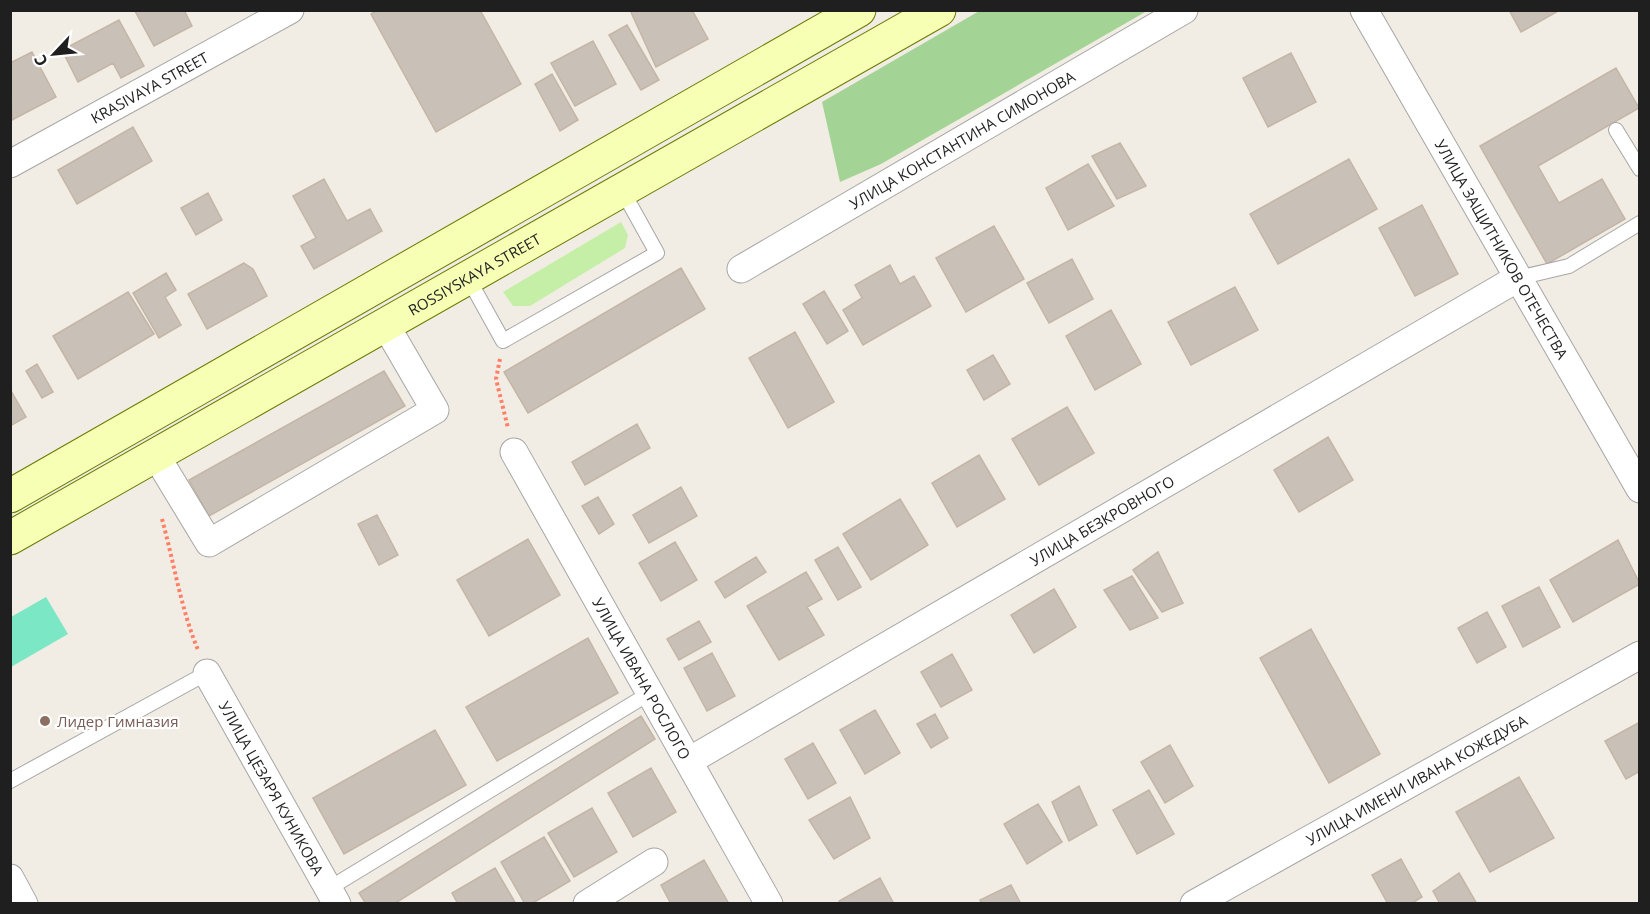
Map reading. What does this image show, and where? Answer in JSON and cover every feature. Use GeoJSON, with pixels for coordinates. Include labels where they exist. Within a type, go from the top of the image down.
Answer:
{"type":"FeatureCollection","features":[{"type":"Feature","properties":{"kind":"main road"},"geometry":{"type":"LineString","coordinates":[[10,496],[859,10]]}},
{"type":"Feature","properties":{"kind":"main road","name":"ROSSIYSKAYA STREET"},"geometry":{"type":"LineString","coordinates":[[10,538],[939,10]]}},
{"type":"Feature","properties":{"kind":"street","name":"KRASIVAYA STREET"},"geometry":{"type":"LineString","coordinates":[[10,164],[290,10]]}},
{"type":"Feature","properties":{"kind":"street","name":"УЛИЦА КОНСТАНТИНА СИМОНОВА"},"geometry":{"type":"LineString","coordinates":[[741,269],[1184,10]]}},
{"type":"Feature","properties":{"kind":"street","name":"УЛИЦА ЗАЩИТНИКОВ ОТЕЧЕСТВА"},"geometry":{"type":"LineString","coordinates":[[1364,10],[1640,489]]}},
{"type":"Feature","properties":{"kind":"street","name":"УЛИЦА БЕЗКРОВНОГО"},"geometry":{"type":"LineString","coordinates":[[689,761],[1518,278]]}},
{"type":"Feature","properties":{"kind":"street"},"geometry":{"type":"LineString","coordinates":[[155,454],[209,543],[435,410],[385,324]]}},
{"type":"Feature","properties":{"kind":"street","name":"УЛИЦА ИВАНА РОСЛОГО"},"geometry":{"type":"LineString","coordinates":[[514,452],[531,499],[650,693],[770,903]]}},
{"type":"Feature","properties":{"kind":"street","name":"УЛИЦА ИМЕНИ ИВАНА КОЖЕДУБА"},"geometry":{"type":"LineString","coordinates":[[1194,903],[1640,655]]}},
{"type":"Feature","properties":{"kind":"street","name":"УЛИЦА ЦЕЗАРЯ КУНИКОВА"},"geometry":{"type":"LineString","coordinates":[[207,673],[333,896]]}},
{"type":"Feature","properties":{"kind":"street"},"geometry":{"type":"LineString","coordinates":[[587,903],[654,862]]}},
{"type":"Feature","properties":{"kind":"street"},"geometry":{"type":"LineString","coordinates":[[10,878],[24,903]]}},
{"type":"Feature","properties":{"kind":"lane"},"geometry":{"type":"LineString","coordinates":[[1616,130],[1640,170]]}},
{"type":"Feature","properties":{"kind":"lane"},"geometry":{"type":"LineString","coordinates":[[468,278],[503,341],[657,253],[622,190]]}},
{"type":"Feature","properties":{"kind":"lane"},"geometry":{"type":"LineString","coordinates":[[1518,278],[1569,266],[1640,223]]}},
{"type":"Feature","properties":{"kind":"lane"},"geometry":{"type":"LineString","coordinates":[[10,781],[207,673]]}},
{"type":"Feature","properties":{"kind":"lane"},"geometry":{"type":"LineString","coordinates":[[333,896],[650,693]]}},
{"type":"Feature","properties":{"kind":"path"},"geometry":{"type":"LineString","coordinates":[[503,341],[496,379],[514,452]]}},
{"type":"Feature","properties":{"kind":"path"},"geometry":{"type":"LineString","coordinates":[[162,518],[182,596],[185,619],[207,673]]}},
{"type":"Feature","properties":{"kind":"green space"},"geometry":{"type":"Polygon","coordinates":[[[981,10],[1147,11],[881,164],[840,182],[822,102],[981,10]]]}},
{"type":"Feature","properties":{"kind":"green space"},"geometry":{"type":"Polygon","coordinates":[[[621,222],[628,235],[625,248],[530,306],[513,306],[503,292],[621,222]]]}},
{"type":"Feature","properties":{"kind":"green space"},"geometry":{"type":"Polygon","coordinates":[[[46,597],[68,634],[11,667],[11,617],[46,597]]]}},
{"type":"Feature","properties":{"kind":"building"},"geometry":{"type":"Polygon","coordinates":[[[184,10],[192,26],[154,46],[135,11],[184,10]]]}},
{"type":"Feature","properties":{"kind":"building"},"geometry":{"type":"Polygon","coordinates":[[[378,10],[480,10],[521,84],[436,132],[371,14],[378,10]]]}},
{"type":"Feature","properties":{"kind":"building"},"geometry":{"type":"Polygon","coordinates":[[[630,10],[692,10],[708,39],[656,67],[630,10]]]}},
{"type":"Feature","properties":{"kind":"building"},"geometry":{"type":"Polygon","coordinates":[[[1509,10],[1560,10],[1521,32],[1509,10]]]}},
{"type":"Feature","properties":{"kind":"building"},"geometry":{"type":"Polygon","coordinates":[[[119,20],[144,66],[121,78],[113,63],[78,82],[62,50],[119,20]]]}},
{"type":"Feature","properties":{"kind":"building"},"geometry":{"type":"Polygon","coordinates":[[[627,25],[659,80],[641,90],[609,35],[627,25]]]}},
{"type":"Feature","properties":{"kind":"building"},"geometry":{"type":"Polygon","coordinates":[[[593,41],[616,84],[575,106],[551,63],[593,41]]]}},
{"type":"Feature","properties":{"kind":"building"},"geometry":{"type":"Polygon","coordinates":[[[32,52],[56,97],[12,120],[10,63],[32,52]]]}},
{"type":"Feature","properties":{"kind":"building"},"geometry":{"type":"Polygon","coordinates":[[[1291,53],[1316,102],[1268,127],[1243,78],[1291,53]]]}},
{"type":"Feature","properties":{"kind":"building"},"geometry":{"type":"Polygon","coordinates":[[[1616,68],[1639,108],[1538,166],[1559,203],[1602,179],[1625,219],[1547,264],[1480,146],[1616,68]]]}},
{"type":"Feature","properties":{"kind":"building"},"geometry":{"type":"Polygon","coordinates":[[[552,74],[578,120],[560,131],[535,84],[552,74]]]}},
{"type":"Feature","properties":{"kind":"building"},"geometry":{"type":"Polygon","coordinates":[[[133,127],[152,161],[77,204],[58,170],[133,127]]]}},
{"type":"Feature","properties":{"kind":"building"},"geometry":{"type":"Polygon","coordinates":[[[1120,143],[1146,186],[1117,199],[1092,156],[1120,143]]]}},
{"type":"Feature","properties":{"kind":"building"},"geometry":{"type":"Polygon","coordinates":[[[1349,159],[1377,209],[1278,264],[1250,214],[1349,159]]]}},
{"type":"Feature","properties":{"kind":"building"},"geometry":{"type":"Polygon","coordinates":[[[1088,164],[1114,206],[1068,230],[1046,188],[1088,164]]]}},
{"type":"Feature","properties":{"kind":"building"},"geometry":{"type":"Polygon","coordinates":[[[324,179],[347,221],[370,209],[382,231],[314,269],[301,246],[316,238],[293,196],[324,179]]]}},
{"type":"Feature","properties":{"kind":"building"},"geometry":{"type":"Polygon","coordinates":[[[208,193],[222,220],[196,235],[181,208],[208,193]]]}},
{"type":"Feature","properties":{"kind":"building"},"geometry":{"type":"Polygon","coordinates":[[[1422,205],[1458,274],[1415,296],[1379,228],[1422,205]]]}},
{"type":"Feature","properties":{"kind":"building"},"geometry":{"type":"Polygon","coordinates":[[[994,226],[1024,279],[966,312],[936,258],[994,226]]]}},
{"type":"Feature","properties":{"kind":"building"},"geometry":{"type":"Polygon","coordinates":[[[1072,259],[1093,299],[1049,323],[1027,283],[1072,259]]]}},
{"type":"Feature","properties":{"kind":"building"},"geometry":{"type":"Polygon","coordinates":[[[244,263],[253,269],[267,296],[207,329],[188,294],[244,263]]]}},
{"type":"Feature","properties":{"kind":"building"},"geometry":{"type":"Polygon","coordinates":[[[890,265],[900,284],[914,276],[931,306],[863,345],[843,310],[862,298],[855,285],[890,265]]]}},
{"type":"Feature","properties":{"kind":"building"},"geometry":{"type":"Polygon","coordinates":[[[681,268],[705,309],[528,413],[504,372],[681,268]]]}},
{"type":"Feature","properties":{"kind":"building"},"geometry":{"type":"Polygon","coordinates":[[[166,273],[176,290],[165,297],[181,325],[159,338],[133,293],[166,273]]]}},
{"type":"Feature","properties":{"kind":"building"},"geometry":{"type":"Polygon","coordinates":[[[1235,287],[1258,330],[1191,365],[1168,322],[1235,287]]]}},
{"type":"Feature","properties":{"kind":"building"},"geometry":{"type":"Polygon","coordinates":[[[824,291],[848,331],[827,344],[803,304],[824,291]]]}},
{"type":"Feature","properties":{"kind":"building"},"geometry":{"type":"Polygon","coordinates":[[[128,292],[154,334],[78,379],[53,336],[128,292]]]}},
{"type":"Feature","properties":{"kind":"building"},"geometry":{"type":"Polygon","coordinates":[[[1111,310],[1141,364],[1095,390],[1066,336],[1111,310]]]}},
{"type":"Feature","properties":{"kind":"building"},"geometry":{"type":"Polygon","coordinates":[[[795,332],[834,402],[788,428],[749,358],[795,332]]]}},
{"type":"Feature","properties":{"kind":"building"},"geometry":{"type":"Polygon","coordinates":[[[993,355],[1010,384],[984,400],[967,370],[993,355]]]}},
{"type":"Feature","properties":{"kind":"building"},"geometry":{"type":"Polygon","coordinates":[[[37,364],[53,392],[42,398],[26,371],[37,364]]]}},
{"type":"Feature","properties":{"kind":"building"},"geometry":{"type":"Polygon","coordinates":[[[384,371],[405,406],[209,516],[189,480],[384,371]]]}},
{"type":"Feature","properties":{"kind":"building"},"geometry":{"type":"Polygon","coordinates":[[[10,389],[26,417],[10,426],[10,389]]]}},
{"type":"Feature","properties":{"kind":"building"},"geometry":{"type":"Polygon","coordinates":[[[1067,407],[1094,453],[1039,485],[1012,439],[1067,407]]]}},
{"type":"Feature","properties":{"kind":"building"},"geometry":{"type":"Polygon","coordinates":[[[637,424],[650,448],[585,485],[572,462],[637,424]]]}},
{"type":"Feature","properties":{"kind":"building"},"geometry":{"type":"Polygon","coordinates":[[[1328,437],[1353,480],[1299,512],[1274,470],[1328,437]]]}},
{"type":"Feature","properties":{"kind":"building"},"geometry":{"type":"Polygon","coordinates":[[[979,455],[1005,499],[957,527],[932,483],[979,455]]]}},
{"type":"Feature","properties":{"kind":"building"},"geometry":{"type":"Polygon","coordinates":[[[681,487],[697,516],[649,543],[633,515],[681,487]]]}},
{"type":"Feature","properties":{"kind":"building"},"geometry":{"type":"Polygon","coordinates":[[[598,497],[614,524],[599,534],[582,506],[598,497]]]}},
{"type":"Feature","properties":{"kind":"building"},"geometry":{"type":"Polygon","coordinates":[[[900,499],[928,545],[871,580],[843,534],[900,499]]]}},
{"type":"Feature","properties":{"kind":"building"},"geometry":{"type":"Polygon","coordinates":[[[377,515],[398,555],[379,565],[358,524],[377,515]]]}},
{"type":"Feature","properties":{"kind":"building"},"geometry":{"type":"Polygon","coordinates":[[[528,539],[560,595],[489,636],[457,580],[528,539]]]}},
{"type":"Feature","properties":{"kind":"building"},"geometry":{"type":"Polygon","coordinates":[[[1618,540],[1640,584],[1573,622],[1550,580],[1618,540]]]}},
{"type":"Feature","properties":{"kind":"building"},"geometry":{"type":"Polygon","coordinates":[[[675,542],[697,580],[661,601],[639,563],[675,542]]]}},
{"type":"Feature","properties":{"kind":"building"},"geometry":{"type":"Polygon","coordinates":[[[838,547],[861,587],[838,600],[815,560],[838,547]]]}},
{"type":"Feature","properties":{"kind":"building"},"geometry":{"type":"Polygon","coordinates":[[[1158,552],[1183,603],[1162,612],[1133,570],[1158,552]]]}},
{"type":"Feature","properties":{"kind":"building"},"geometry":{"type":"Polygon","coordinates":[[[756,557],[766,572],[725,598],[715,582],[756,557]]]}},
{"type":"Feature","properties":{"kind":"building"},"geometry":{"type":"Polygon","coordinates":[[[806,572],[822,599],[807,607],[824,635],[779,660],[747,606],[806,572]]]}},
{"type":"Feature","properties":{"kind":"building"},"geometry":{"type":"Polygon","coordinates":[[[1132,576],[1158,618],[1130,630],[1104,590],[1132,576]]]}},
{"type":"Feature","properties":{"kind":"building"},"geometry":{"type":"Polygon","coordinates":[[[1539,587],[1560,627],[1523,647],[1502,606],[1539,587]]]}},
{"type":"Feature","properties":{"kind":"building"},"geometry":{"type":"Polygon","coordinates":[[[1054,589],[1076,627],[1034,653],[1011,615],[1054,589]]]}},
{"type":"Feature","properties":{"kind":"building"},"geometry":{"type":"Polygon","coordinates":[[[1487,612],[1506,647],[1477,663],[1458,628],[1487,612]]]}},
{"type":"Feature","properties":{"kind":"building"},"geometry":{"type":"Polygon","coordinates":[[[699,621],[711,642],[679,660],[667,639],[699,621]]]}},
{"type":"Feature","properties":{"kind":"building"},"geometry":{"type":"Polygon","coordinates":[[[1311,629],[1380,754],[1329,783],[1260,658],[1311,629]]]}},
{"type":"Feature","properties":{"kind":"building"},"geometry":{"type":"Polygon","coordinates":[[[588,638],[618,693],[497,761],[466,707],[588,638]]]}},
{"type":"Feature","properties":{"kind":"building"},"geometry":{"type":"Polygon","coordinates":[[[712,653],[735,696],[707,711],[684,668],[712,653]]]}},
{"type":"Feature","properties":{"kind":"building"},"geometry":{"type":"Polygon","coordinates":[[[952,654],[972,690],[941,707],[921,672],[952,654]]]}},
{"type":"Feature","properties":{"kind":"building"},"geometry":{"type":"Polygon","coordinates":[[[875,710],[900,753],[865,774],[840,730],[875,710]]]}},
{"type":"Feature","properties":{"kind":"building"},"geometry":{"type":"Polygon","coordinates":[[[935,714],[948,738],[931,748],[917,724],[935,714]]]}},
{"type":"Feature","properties":{"kind":"building"},"geometry":{"type":"Polygon","coordinates":[[[641,716],[655,739],[394,904],[366,904],[359,893],[641,716]]]}},
{"type":"Feature","properties":{"kind":"building"},"geometry":{"type":"Polygon","coordinates":[[[1640,722],[1640,771],[1626,779],[1605,741],[1640,722]]]}},
{"type":"Feature","properties":{"kind":"building"},"geometry":{"type":"Polygon","coordinates":[[[435,730],[466,785],[344,854],[313,798],[435,730]]]}},
{"type":"Feature","properties":{"kind":"building"},"geometry":{"type":"Polygon","coordinates":[[[813,743],[836,783],[808,799],[785,759],[813,743]]]}},
{"type":"Feature","properties":{"kind":"building"},"geometry":{"type":"Polygon","coordinates":[[[1170,745],[1193,786],[1165,803],[1141,762],[1170,745]]]}},
{"type":"Feature","properties":{"kind":"building"},"geometry":{"type":"Polygon","coordinates":[[[651,768],[676,812],[633,837],[608,793],[651,768]]]}},
{"type":"Feature","properties":{"kind":"building"},"geometry":{"type":"Polygon","coordinates":[[[1519,777],[1554,838],[1490,872],[1456,812],[1519,777]]]}},
{"type":"Feature","properties":{"kind":"building"},"geometry":{"type":"Polygon","coordinates":[[[1079,786],[1097,825],[1069,841],[1052,802],[1079,786]]]}},
{"type":"Feature","properties":{"kind":"building"},"geometry":{"type":"Polygon","coordinates":[[[1149,790],[1174,834],[1137,854],[1113,810],[1149,790]]]}},
{"type":"Feature","properties":{"kind":"building"},"geometry":{"type":"Polygon","coordinates":[[[850,797],[870,838],[834,859],[809,820],[850,797]]]}},
{"type":"Feature","properties":{"kind":"building"},"geometry":{"type":"Polygon","coordinates":[[[1038,804],[1062,842],[1027,864],[1004,824],[1038,804]]]}},
{"type":"Feature","properties":{"kind":"building"},"geometry":{"type":"Polygon","coordinates":[[[592,808],[617,852],[574,877],[548,833],[592,808]]]}},
{"type":"Feature","properties":{"kind":"building"},"geometry":{"type":"Polygon","coordinates":[[[544,837],[570,881],[531,904],[525,904],[501,862],[544,837]]]}},
{"type":"Feature","properties":{"kind":"building"},"geometry":{"type":"Polygon","coordinates":[[[1401,859],[1422,897],[1411,904],[1388,904],[1372,875],[1401,859]]]}},
{"type":"Feature","properties":{"kind":"building"},"geometry":{"type":"Polygon","coordinates":[[[704,860],[729,904],[671,904],[661,885],[704,860]]]}},
{"type":"Feature","properties":{"kind":"building"},"geometry":{"type":"Polygon","coordinates":[[[495,868],[516,904],[458,904],[452,893],[495,868]]]}},
{"type":"Feature","properties":{"kind":"building"},"geometry":{"type":"Polygon","coordinates":[[[1459,873],[1477,904],[1440,904],[1433,891],[1459,873]]]}},
{"type":"Feature","properties":{"kind":"building"},"geometry":{"type":"Polygon","coordinates":[[[880,878],[894,904],[840,904],[839,901],[880,878]]]}},
{"type":"Feature","properties":{"kind":"building"},"geometry":{"type":"Polygon","coordinates":[[[1011,885],[1021,904],[982,904],[980,900],[1011,885]]]}},
{"type":"Feature","properties":{"kind":"place","name":"Лидер Гимназия"},"geometry":{"type":"Point","coordinates":[45,721]}}]}
